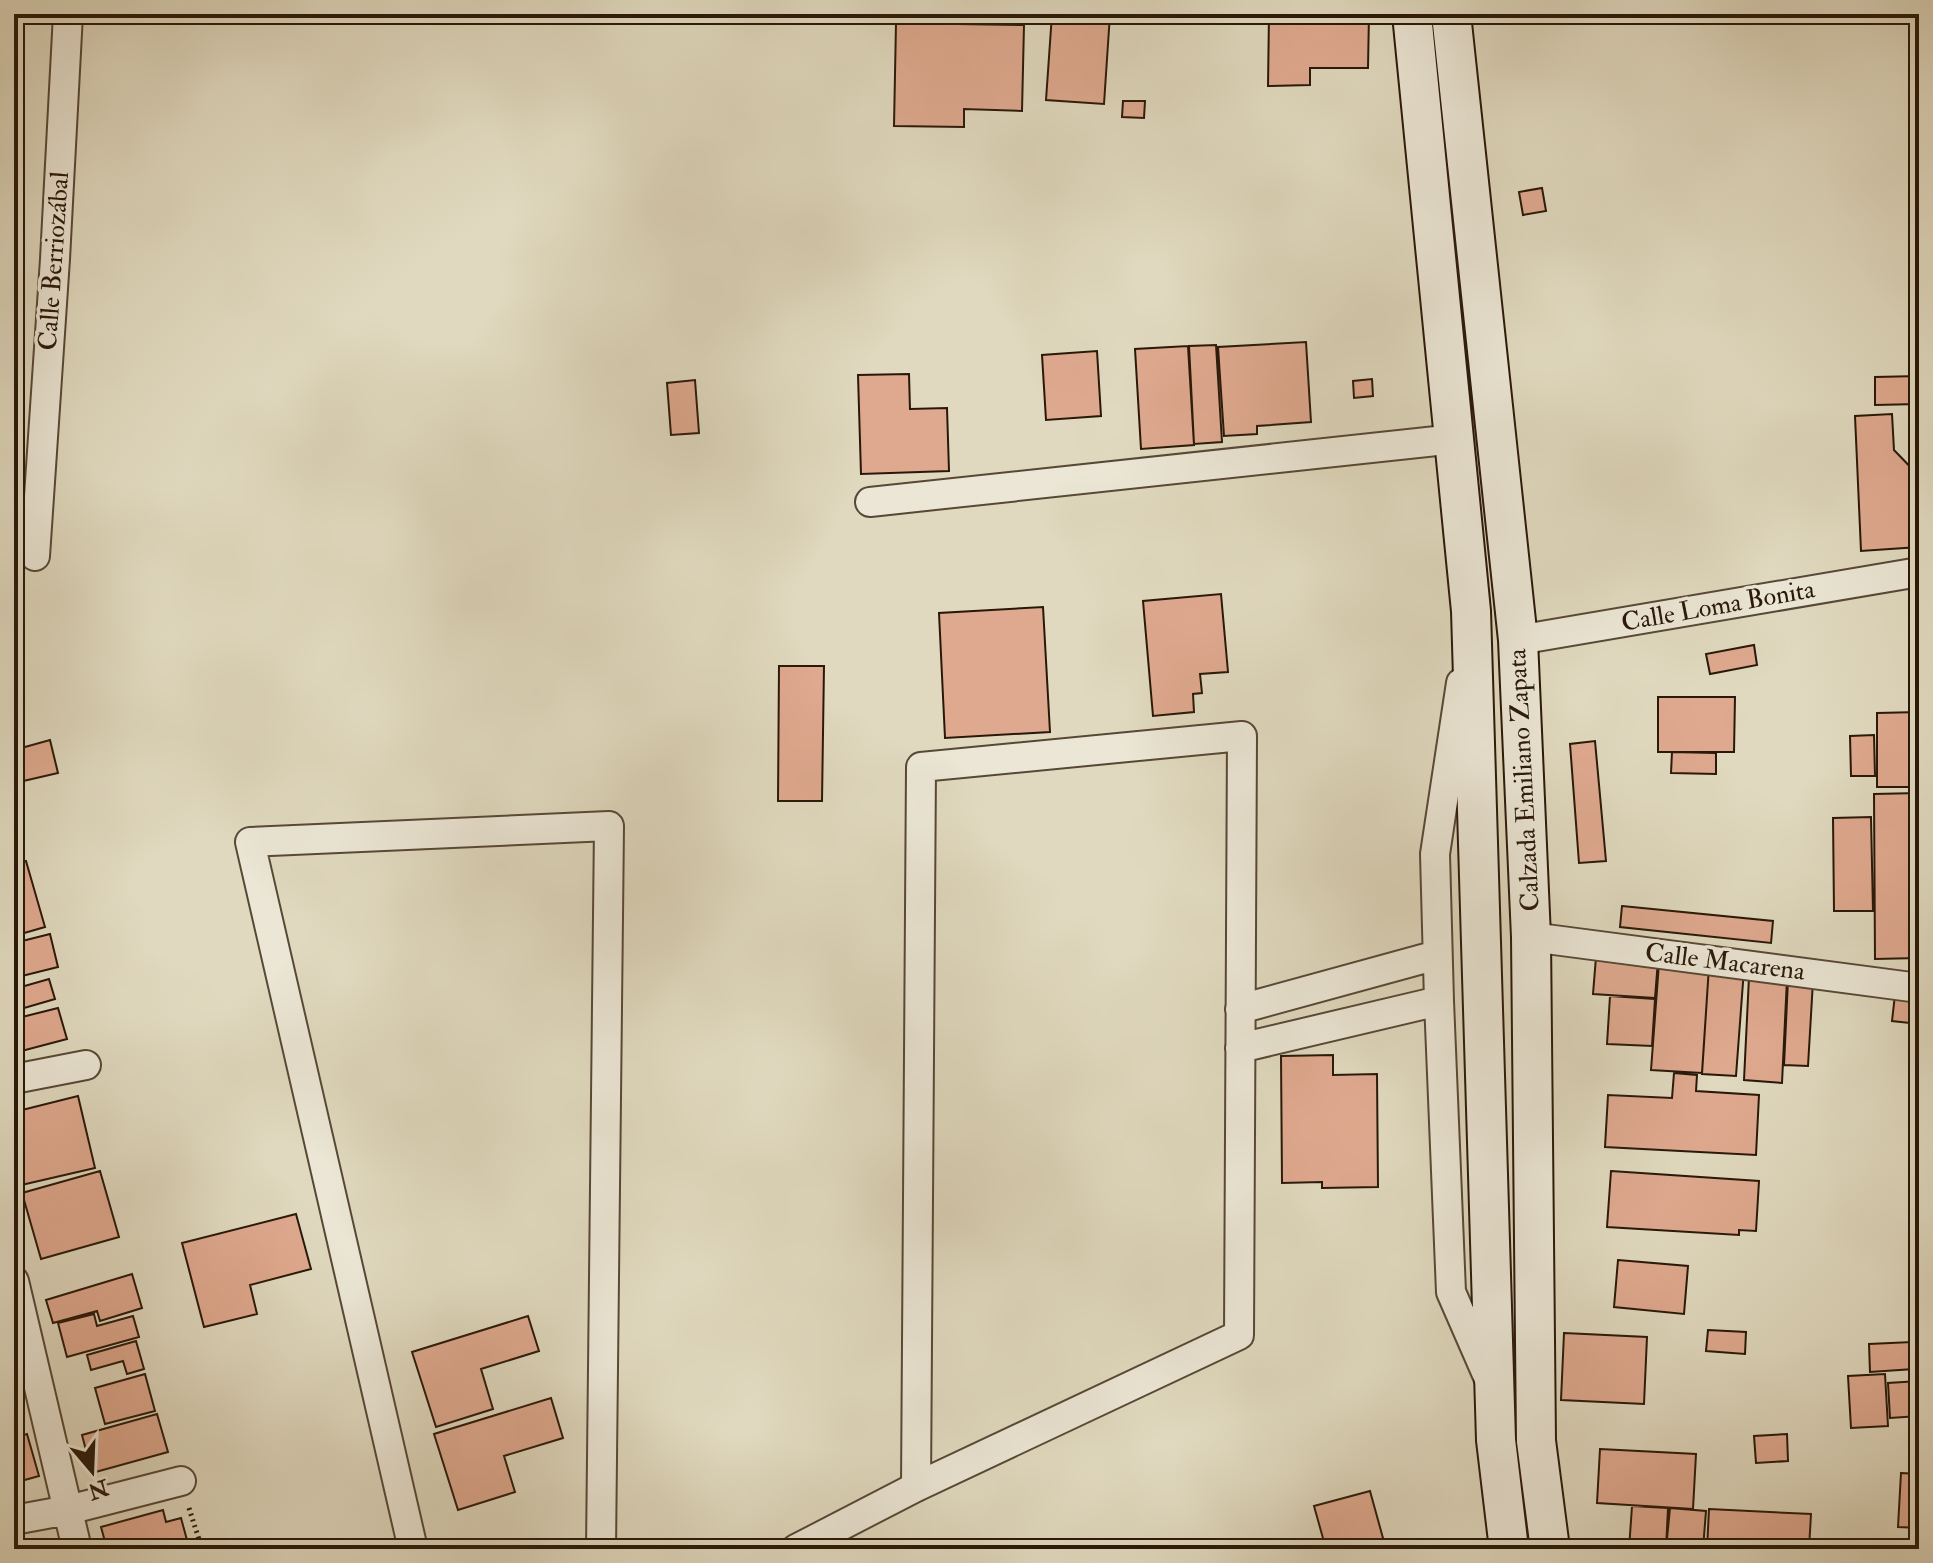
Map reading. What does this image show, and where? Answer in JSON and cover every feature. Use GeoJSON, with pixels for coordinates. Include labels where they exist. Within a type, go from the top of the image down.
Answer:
{"type":"FeatureCollection","features":[{"type":"Feature","properties":{"kind":"main road","name":"Calzada Emiliano Zapata"},"geometry":{"type":"LineString","coordinates":[[1412,14],[1471,611],[1494,1391],[1496,1440],[1509,1549]]}},
{"type":"Feature","properties":{"kind":"main road","name":"Calzada Emiliano Zapata"},"geometry":{"type":"LineString","coordinates":[[1451,14],[1518,640],[1531,937],[1536,1441],[1550,1549]]}},
{"type":"Feature","properties":{"kind":"street","name":"Calle Berriozábal"},"geometry":{"type":"LineString","coordinates":[[35,556],[68,14]]}},
{"type":"Feature","properties":{"kind":"street"},"geometry":{"type":"LineString","coordinates":[[870,502],[1455,439]]}},
{"type":"Feature","properties":{"kind":"street","name":"Calle Loma Bonita"},"geometry":{"type":"LineString","coordinates":[[1518,640],[1919,572]]}},
{"type":"Feature","properties":{"kind":"street"},"geometry":{"type":"LineString","coordinates":[[1471,611],[1435,854],[1437,955],[1451,1292],[1494,1391]]}},
{"type":"Feature","properties":{"kind":"street"},"geometry":{"type":"LineString","coordinates":[[796,1549],[916,1487],[1239,1335],[1242,736],[921,767],[916,1487]]}},
{"type":"Feature","properties":{"kind":"street"},"geometry":{"type":"LineString","coordinates":[[413,1549],[250,842],[609,826],[601,1549]]}},
{"type":"Feature","properties":{"kind":"street","name":"Calle Macarena"},"geometry":{"type":"LineString","coordinates":[[1531,937],[1919,988]]}},
{"type":"Feature","properties":{"kind":"street"},"geometry":{"type":"LineString","coordinates":[[1240,1009],[1437,955]]}},
{"type":"Feature","properties":{"kind":"street"},"geometry":{"type":"LineString","coordinates":[[1240,1048],[1439,1001]]}},
{"type":"Feature","properties":{"kind":"street"},"geometry":{"type":"LineString","coordinates":[[14,1079],[86,1065]]}},
{"type":"Feature","properties":{"kind":"street"},"geometry":{"type":"LineString","coordinates":[[14,1281],[77,1549]]}},
{"type":"Feature","properties":{"kind":"street"},"geometry":{"type":"LineString","coordinates":[[14,1520],[68,1510],[181,1481]]}},
{"type":"Feature","properties":{"kind":"lane"},"geometry":{"type":"LineString","coordinates":[[1833,1548],[1849,1549]]}},
{"type":"Feature","properties":{"kind":"path"},"geometry":{"type":"LineString","coordinates":[[181,1481],[202,1549]]}},
{"type":"Feature","properties":{"kind":"building"},"geometry":{"type":"Polygon","coordinates":[[[1052,14],[1110,14],[1104,104],[1046,100],[1052,14]]]}},
{"type":"Feature","properties":{"kind":"building"},"geometry":{"type":"Polygon","coordinates":[[[1269,14],[1369,14],[1368,68],[1310,68],[1310,85],[1268,86],[1269,14]]]}},
{"type":"Feature","properties":{"kind":"building"},"geometry":{"type":"Polygon","coordinates":[[[896,23],[1024,25],[1022,111],[964,109],[964,127],[894,126],[896,23]]]}},
{"type":"Feature","properties":{"kind":"building"},"geometry":{"type":"Polygon","coordinates":[[[1123,101],[1145,101],[1144,118],[1122,117],[1123,101]]]}},
{"type":"Feature","properties":{"kind":"building"},"geometry":{"type":"Polygon","coordinates":[[[1542,188],[1546,211],[1523,215],[1519,192],[1542,188]]]}},
{"type":"Feature","properties":{"kind":"building"},"geometry":{"type":"Polygon","coordinates":[[[1306,342],[1311,422],[1257,426],[1257,434],[1224,436],[1218,347],[1306,342]]]}},
{"type":"Feature","properties":{"kind":"building"},"geometry":{"type":"Polygon","coordinates":[[[1216,345],[1222,442],[1194,444],[1189,346],[1216,345]]]}},
{"type":"Feature","properties":{"kind":"building"},"geometry":{"type":"Polygon","coordinates":[[[1188,346],[1194,445],[1141,449],[1135,349],[1188,346]]]}},
{"type":"Feature","properties":{"kind":"building"},"geometry":{"type":"Polygon","coordinates":[[[1097,351],[1101,416],[1046,420],[1042,355],[1097,351]]]}},
{"type":"Feature","properties":{"kind":"building"},"geometry":{"type":"Polygon","coordinates":[[[909,374],[910,409],[947,408],[949,471],[861,474],[858,375],[909,374]]]}},
{"type":"Feature","properties":{"kind":"building"},"geometry":{"type":"Polygon","coordinates":[[[1919,376],[1919,404],[1875,405],[1875,377],[1919,376]]]}},
{"type":"Feature","properties":{"kind":"building"},"geometry":{"type":"Polygon","coordinates":[[[1372,379],[1373,396],[1354,398],[1353,381],[1372,379]]]}},
{"type":"Feature","properties":{"kind":"building"},"geometry":{"type":"Polygon","coordinates":[[[695,380],[699,433],[671,435],[667,383],[695,380]]]}},
{"type":"Feature","properties":{"kind":"building"},"geometry":{"type":"Polygon","coordinates":[[[1892,414],[1894,450],[1919,476],[1919,547],[1861,551],[1855,416],[1892,414]]]}},
{"type":"Feature","properties":{"kind":"building"},"geometry":{"type":"Polygon","coordinates":[[[1221,594],[1228,672],[1200,674],[1202,693],[1193,694],[1194,712],[1153,716],[1143,601],[1221,594]]]}},
{"type":"Feature","properties":{"kind":"building"},"geometry":{"type":"Polygon","coordinates":[[[1043,607],[1050,732],[945,738],[939,613],[1043,607]]]}},
{"type":"Feature","properties":{"kind":"building"},"geometry":{"type":"Polygon","coordinates":[[[1754,645],[1757,665],[1710,674],[1706,654],[1754,645]]]}},
{"type":"Feature","properties":{"kind":"building"},"geometry":{"type":"Polygon","coordinates":[[[779,666],[824,666],[822,801],[778,801],[779,666]]]}},
{"type":"Feature","properties":{"kind":"building"},"geometry":{"type":"Polygon","coordinates":[[[1658,697],[1735,697],[1734,752],[1658,752],[1658,697]]]}},
{"type":"Feature","properties":{"kind":"building"},"geometry":{"type":"Polygon","coordinates":[[[1919,712],[1919,787],[1877,787],[1877,713],[1919,712]]]}},
{"type":"Feature","properties":{"kind":"building"},"geometry":{"type":"Polygon","coordinates":[[[1874,735],[1875,776],[1851,776],[1850,736],[1874,735]]]}},
{"type":"Feature","properties":{"kind":"building"},"geometry":{"type":"Polygon","coordinates":[[[50,740],[58,773],[19,782],[21,789],[14,791],[14,750],[50,740]]]}},
{"type":"Feature","properties":{"kind":"building"},"geometry":{"type":"Polygon","coordinates":[[[1595,741],[1606,861],[1579,863],[1570,744],[1595,741]]]}},
{"type":"Feature","properties":{"kind":"building"},"geometry":{"type":"Polygon","coordinates":[[[1672,752],[1716,753],[1716,774],[1671,773],[1672,752]]]}},
{"type":"Feature","properties":{"kind":"building"},"geometry":{"type":"Polygon","coordinates":[[[1919,793],[1919,958],[1875,959],[1874,794],[1919,793]]]}},
{"type":"Feature","properties":{"kind":"building"},"geometry":{"type":"Polygon","coordinates":[[[1871,817],[1873,911],[1834,911],[1833,818],[1871,817]]]}},
{"type":"Feature","properties":{"kind":"building"},"geometry":{"type":"Polygon","coordinates":[[[26,861],[45,927],[14,936],[14,864],[26,861]]]}},
{"type":"Feature","properties":{"kind":"building"},"geometry":{"type":"Polygon","coordinates":[[[1622,906],[1773,921],[1771,943],[1620,927],[1622,906]]]}},
{"type":"Feature","properties":{"kind":"building"},"geometry":{"type":"Polygon","coordinates":[[[50,934],[58,967],[14,978],[14,943],[50,934]]]}},
{"type":"Feature","properties":{"kind":"building"},"geometry":{"type":"Polygon","coordinates":[[[1596,957],[1658,960],[1655,998],[1593,994],[1596,957]]]}},
{"type":"Feature","properties":{"kind":"building"},"geometry":{"type":"Polygon","coordinates":[[[1659,963],[1709,966],[1702,1073],[1651,1070],[1659,963]]]}},
{"type":"Feature","properties":{"kind":"building"},"geometry":{"type":"Polygon","coordinates":[[[1709,966],[1744,969],[1736,1076],[1702,1074],[1709,966]]]}},
{"type":"Feature","properties":{"kind":"building"},"geometry":{"type":"Polygon","coordinates":[[[1749,977],[1787,979],[1782,1083],[1744,1080],[1749,977]]]}},
{"type":"Feature","properties":{"kind":"building"},"geometry":{"type":"Polygon","coordinates":[[[49,979],[55,999],[14,1011],[14,989],[49,979]]]}},
{"type":"Feature","properties":{"kind":"building"},"geometry":{"type":"Polygon","coordinates":[[[1788,980],[1813,981],[1808,1066],[1784,1065],[1788,980]]]}},
{"type":"Feature","properties":{"kind":"building"},"geometry":{"type":"Polygon","coordinates":[[[1896,986],[1919,989],[1919,1024],[1892,1021],[1896,986]]]}},
{"type":"Feature","properties":{"kind":"building"},"geometry":{"type":"Polygon","coordinates":[[[1610,996],[1655,999],[1652,1046],[1607,1044],[1610,996]]]}},
{"type":"Feature","properties":{"kind":"building"},"geometry":{"type":"Polygon","coordinates":[[[58,1008],[67,1039],[14,1053],[14,1019],[58,1008]]]}},
{"type":"Feature","properties":{"kind":"building"},"geometry":{"type":"Polygon","coordinates":[[[1333,1055],[1333,1075],[1377,1074],[1378,1187],[1322,1188],[1322,1182],[1282,1183],[1281,1056],[1333,1055]]]}},
{"type":"Feature","properties":{"kind":"building"},"geometry":{"type":"Polygon","coordinates":[[[1674,1073],[1697,1075],[1696,1091],[1759,1095],[1756,1155],[1605,1147],[1608,1095],[1672,1098],[1674,1073]]]}},
{"type":"Feature","properties":{"kind":"building"},"geometry":{"type":"Polygon","coordinates":[[[78,1096],[95,1168],[17,1186],[14,1173],[14,1112],[78,1096]]]}},
{"type":"Feature","properties":{"kind":"building"},"geometry":{"type":"Polygon","coordinates":[[[100,1171],[119,1237],[41,1259],[22,1193],[100,1171]]]}},
{"type":"Feature","properties":{"kind":"building"},"geometry":{"type":"Polygon","coordinates":[[[1611,1171],[1759,1181],[1756,1231],[1739,1230],[1739,1235],[1607,1227],[1611,1171]]]}},
{"type":"Feature","properties":{"kind":"building"},"geometry":{"type":"Polygon","coordinates":[[[296,1214],[311,1269],[250,1285],[257,1314],[204,1327],[182,1243],[296,1214]]]}},
{"type":"Feature","properties":{"kind":"building"},"geometry":{"type":"Polygon","coordinates":[[[1618,1260],[1688,1266],[1684,1314],[1614,1307],[1618,1260]]]}},
{"type":"Feature","properties":{"kind":"building"},"geometry":{"type":"Polygon","coordinates":[[[132,1274],[142,1308],[100,1321],[97,1311],[53,1323],[46,1300],[132,1274]]]}},
{"type":"Feature","properties":{"kind":"building"},"geometry":{"type":"Polygon","coordinates":[[[94,1314],[97,1326],[133,1316],[139,1337],[67,1357],[58,1323],[94,1314]]]}},
{"type":"Feature","properties":{"kind":"building"},"geometry":{"type":"Polygon","coordinates":[[[528,1316],[539,1351],[481,1369],[493,1409],[436,1427],[412,1352],[528,1316]]]}},
{"type":"Feature","properties":{"kind":"building"},"geometry":{"type":"Polygon","coordinates":[[[1708,1330],[1746,1332],[1745,1354],[1706,1351],[1708,1330]]]}},
{"type":"Feature","properties":{"kind":"building"},"geometry":{"type":"Polygon","coordinates":[[[1564,1333],[1647,1337],[1644,1404],[1561,1400],[1564,1333]]]}},
{"type":"Feature","properties":{"kind":"building"},"geometry":{"type":"Polygon","coordinates":[[[136,1341],[144,1369],[127,1374],[123,1361],[91,1370],[87,1355],[136,1341]]]}},
{"type":"Feature","properties":{"kind":"building"},"geometry":{"type":"Polygon","coordinates":[[[1912,1342],[1914,1369],[1870,1372],[1869,1344],[1912,1342]]]}},
{"type":"Feature","properties":{"kind":"building"},"geometry":{"type":"Polygon","coordinates":[[[145,1374],[155,1411],[105,1424],[95,1388],[145,1374]]]}},
{"type":"Feature","properties":{"kind":"building"},"geometry":{"type":"Polygon","coordinates":[[[1885,1374],[1888,1426],[1851,1428],[1848,1376],[1885,1374]]]}},
{"type":"Feature","properties":{"kind":"building"},"geometry":{"type":"Polygon","coordinates":[[[1919,1381],[1919,1416],[1890,1418],[1888,1383],[1919,1381]]]}},
{"type":"Feature","properties":{"kind":"building"},"geometry":{"type":"Polygon","coordinates":[[[551,1398],[563,1438],[504,1456],[515,1492],[458,1510],[434,1434],[551,1398]]]}},
{"type":"Feature","properties":{"kind":"building"},"geometry":{"type":"Polygon","coordinates":[[[157,1414],[168,1452],[92,1473],[82,1435],[157,1414]]]}},
{"type":"Feature","properties":{"kind":"building"},"geometry":{"type":"Polygon","coordinates":[[[27,1434],[39,1476],[14,1483],[14,1438],[27,1434]]]}},
{"type":"Feature","properties":{"kind":"building"},"geometry":{"type":"Polygon","coordinates":[[[1787,1434],[1788,1461],[1756,1463],[1754,1436],[1787,1434]]]}},
{"type":"Feature","properties":{"kind":"building"},"geometry":{"type":"Polygon","coordinates":[[[1600,1449],[1696,1454],[1693,1509],[1597,1503],[1600,1449]]]}},
{"type":"Feature","properties":{"kind":"building"},"geometry":{"type":"Polygon","coordinates":[[[1901,1473],[1919,1474],[1919,1528],[1898,1527],[1901,1473]]]}},
{"type":"Feature","properties":{"kind":"building"},"geometry":{"type":"Polygon","coordinates":[[[1370,1491],[1386,1549],[1326,1549],[1314,1506],[1370,1491]]]}},
{"type":"Feature","properties":{"kind":"building"},"geometry":{"type":"Polygon","coordinates":[[[1632,1506],[1668,1508],[1666,1549],[1629,1549],[1632,1506]]]}},
{"type":"Feature","properties":{"kind":"building"},"geometry":{"type":"Polygon","coordinates":[[[1670,1508],[1706,1511],[1703,1549],[1666,1549],[1670,1508]]]}},
{"type":"Feature","properties":{"kind":"building"},"geometry":{"type":"Polygon","coordinates":[[[1709,1509],[1811,1514],[1809,1549],[1707,1549],[1709,1509]]]}},
{"type":"Feature","properties":{"kind":"building"},"geometry":{"type":"Polygon","coordinates":[[[163,1510],[166,1522],[181,1518],[187,1540],[154,1549],[107,1549],[101,1527],[163,1510]]]}}]}
